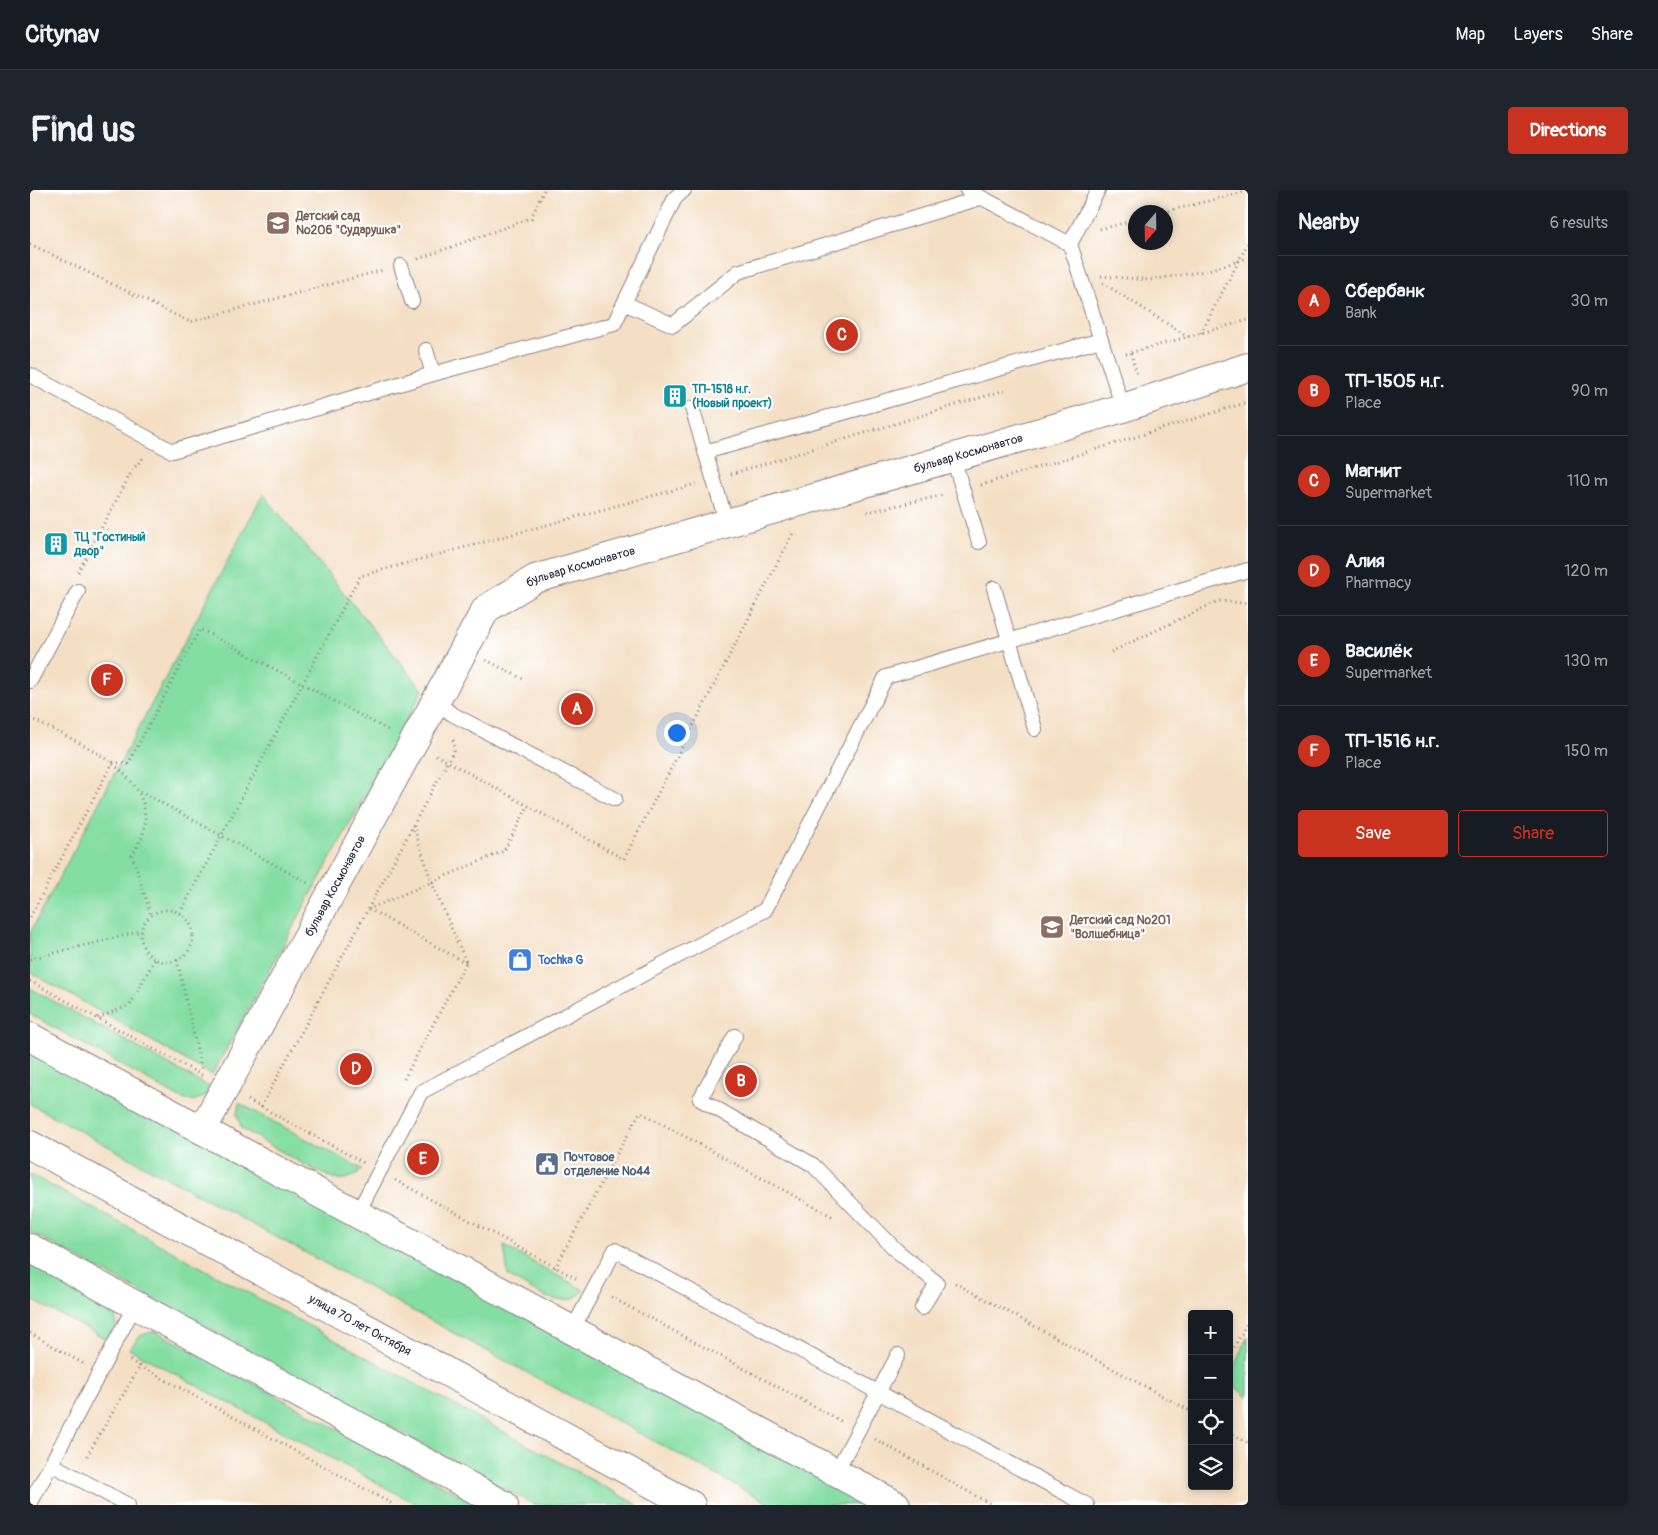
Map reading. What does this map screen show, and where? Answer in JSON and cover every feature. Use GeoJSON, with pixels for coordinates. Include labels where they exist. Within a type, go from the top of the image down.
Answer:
{"type":"FeatureCollection","features":[{"type":"Feature","properties":{"kind":"street","name":"бульвар Космонавтов"},"geometry":{"type":"LineString","coordinates":[[202,1130],[413,743],[444,708],[486,609],[535,579],[1123,408],[1248,367]]}},
{"type":"Feature","properties":{"kind":"street"},"geometry":{"type":"LineString","coordinates":[[30,1037],[896,1505]]}},
{"type":"Feature","properties":{"kind":"street","name":"улица 70 лет Октября"},"geometry":{"type":"LineString","coordinates":[[30,1145],[691,1505]]}},
{"type":"Feature","properties":{"kind":"street"},"geometry":{"type":"LineString","coordinates":[[30,1248],[504,1505]]}},
{"type":"Feature","properties":{"kind":"lane"},"geometry":{"type":"LineString","coordinates":[[30,375],[172,451],[433,374],[614,324],[674,198],[684,190]]}},
{"type":"Feature","properties":{"kind":"lane"},"geometry":{"type":"LineString","coordinates":[[967,190],[980,198],[1072,240],[1084,272],[1101,340],[1123,408]]}},
{"type":"Feature","properties":{"kind":"lane"},"geometry":{"type":"LineString","coordinates":[[1072,240],[1098,190]]}},
{"type":"Feature","properties":{"kind":"lane"},"geometry":{"type":"LineString","coordinates":[[624,303],[674,325],[738,272],[980,198]]}},
{"type":"Feature","properties":{"kind":"lane"},"geometry":{"type":"LineString","coordinates":[[401,266],[412,301]]}},
{"type":"Feature","properties":{"kind":"lane"},"geometry":{"type":"LineString","coordinates":[[705,452],[1101,340]]}},
{"type":"Feature","properties":{"kind":"lane"},"geometry":{"type":"LineString","coordinates":[[426,350],[433,374]]}},
{"type":"Feature","properties":{"kind":"lane"},"geometry":{"type":"LineString","coordinates":[[692,408],[727,524]]}},
{"type":"Feature","properties":{"kind":"lane"},"geometry":{"type":"LineString","coordinates":[[953,458],[979,542]]}},
{"type":"Feature","properties":{"kind":"lane"},"geometry":{"type":"LineString","coordinates":[[358,1214],[421,1092],[765,910],[886,677],[1248,570]]}},
{"type":"Feature","properties":{"kind":"lane"},"geometry":{"type":"LineString","coordinates":[[994,588],[1035,729]]}},
{"type":"Feature","properties":{"kind":"lane"},"geometry":{"type":"LineString","coordinates":[[30,681],[78,590]]}},
{"type":"Feature","properties":{"kind":"lane"},"geometry":{"type":"LineString","coordinates":[[444,708],[615,799]]}},
{"type":"Feature","properties":{"kind":"lane"},"geometry":{"type":"LineString","coordinates":[[735,1036],[700,1099],[813,1165],[897,1251],[937,1283],[922,1308]]}},
{"type":"Feature","properties":{"kind":"lane"},"geometry":{"type":"LineString","coordinates":[[572,1330],[615,1250],[1086,1505]]}},
{"type":"Feature","properties":{"kind":"lane"},"geometry":{"type":"LineString","coordinates":[[30,1504],[135,1305]]}},
{"type":"Feature","properties":{"kind":"lane"},"geometry":{"type":"LineString","coordinates":[[836,1472],[898,1355]]}},
{"type":"Feature","properties":{"kind":"lane"},"geometry":{"type":"LineString","coordinates":[[51,1464],[128,1505]]}},
{"type":"Feature","properties":{"kind":"path"},"geometry":{"type":"LineString","coordinates":[[30,244],[190,322],[401,266],[531,218],[544,190]]}},
{"type":"Feature","properties":{"kind":"path"},"geometry":{"type":"LineString","coordinates":[[1173,210],[1248,190]]}},
{"type":"Feature","properties":{"kind":"path"},"geometry":{"type":"LineString","coordinates":[[1072,240],[1128,222]]}},
{"type":"Feature","properties":{"kind":"path"},"geometry":{"type":"LineString","coordinates":[[1201,333],[1248,243]]}},
{"type":"Feature","properties":{"kind":"path"},"geometry":{"type":"LineString","coordinates":[[1084,272],[1150,280],[1205,271],[1248,258]]}},
{"type":"Feature","properties":{"kind":"path"},"geometry":{"type":"LineString","coordinates":[[1084,272],[1188,337]]}},
{"type":"Feature","properties":{"kind":"path"},"geometry":{"type":"LineString","coordinates":[[1108,358],[1248,320]]}},
{"type":"Feature","properties":{"kind":"path"},"geometry":{"type":"LineString","coordinates":[[180,913],[360,576],[713,480],[1014,387]]}},
{"type":"Feature","properties":{"kind":"path"},"geometry":{"type":"LineString","coordinates":[[860,514],[963,491],[1248,402]]}},
{"type":"Feature","properties":{"kind":"path"},"geometry":{"type":"LineString","coordinates":[[77,573],[133,468],[157,444]]}},
{"type":"Feature","properties":{"kind":"path"},"geometry":{"type":"LineString","coordinates":[[113,762],[128,764],[200,629],[624,859],[795,528],[786,531]]}},
{"type":"Feature","properties":{"kind":"path"},"geometry":{"type":"LineString","coordinates":[[1112,652],[1218,601],[1245,603],[1248,606]]}},
{"type":"Feature","properties":{"kind":"path"},"geometry":{"type":"LineString","coordinates":[[483,658],[523,679]]}},
{"type":"Feature","properties":{"kind":"path"},"geometry":{"type":"LineString","coordinates":[[261,1107],[454,750],[444,708]]}},
{"type":"Feature","properties":{"kind":"path"},"geometry":{"type":"LineString","coordinates":[[30,718],[113,762],[140,791],[310,884]]}},
{"type":"Feature","properties":{"kind":"path"},"geometry":{"type":"LineString","coordinates":[[30,917],[113,762]]}},
{"type":"Feature","properties":{"kind":"path"},"geometry":{"type":"LineString","coordinates":[[140,791],[143,804],[143,835],[132,855],[151,915]]}},
{"type":"Feature","properties":{"kind":"path"},"geometry":{"type":"LineString","coordinates":[[369,909],[504,851],[528,806]]}},
{"type":"Feature","properties":{"kind":"path"},"geometry":{"type":"LineString","coordinates":[[413,825],[432,883],[466,963]]}},
{"type":"Feature","properties":{"kind":"path"},"geometry":{"type":"LineString","coordinates":[[165,909],[180,913],[191,925],[193,941],[184,956],[170,962],[155,959],[144,947],[142,931],[151,915],[165,909]]}},
{"type":"Feature","properties":{"kind":"path"},"geometry":{"type":"LineString","coordinates":[[369,909],[466,963]]}},
{"type":"Feature","properties":{"kind":"path"},"geometry":{"type":"LineString","coordinates":[[30,959],[142,931]]}},
{"type":"Feature","properties":{"kind":"path"},"geometry":{"type":"LineString","coordinates":[[30,981],[98,1018],[130,1004],[155,959]]}},
{"type":"Feature","properties":{"kind":"path"},"geometry":{"type":"LineString","coordinates":[[177,960],[203,1076]]}},
{"type":"Feature","properties":{"kind":"path"},"geometry":{"type":"LineString","coordinates":[[402,1084],[466,963]]}},
{"type":"Feature","properties":{"kind":"path"},"geometry":{"type":"LineString","coordinates":[[556,1268],[640,1112]]}},
{"type":"Feature","properties":{"kind":"path"},"geometry":{"type":"LineString","coordinates":[[360,1161],[365,1153]]}},
{"type":"Feature","properties":{"kind":"path"},"geometry":{"type":"LineString","coordinates":[[380,1172],[858,1430],[992,1505]]}},
{"type":"Feature","properties":{"kind":"path"},"geometry":{"type":"LineString","coordinates":[[1230,1355],[1248,1322]]}},
{"type":"Feature","properties":{"kind":"path"},"geometry":{"type":"LineString","coordinates":[[140,1366],[394,1505]]}},
{"type":"Feature","properties":{"kind":"path"},"geometry":{"type":"LineString","coordinates":[[1233,1434],[1248,1442]]}},
{"type":"Feature","properties":{"kind":"green space"},"geometry":{"type":"Polygon","coordinates":[[[263,494],[423,690],[212,1075],[30,972],[30,933],[263,494]]]}},
{"type":"Feature","properties":{"kind":"green space"},"geometry":{"type":"Polygon","coordinates":[[[30,988],[213,1089],[199,1099],[182,1099],[30,1014],[30,988]]]}},
{"type":"Feature","properties":{"kind":"green space"},"geometry":{"type":"Polygon","coordinates":[[[30,1047],[874,1505],[772,1505],[30,1104],[30,1047]]]}},
{"type":"Feature","properties":{"kind":"green space"},"geometry":{"type":"Polygon","coordinates":[[[239,1103],[362,1169],[352,1177],[338,1179],[305,1165],[242,1129],[237,1115],[239,1103]]]}},
{"type":"Feature","properties":{"kind":"green space"},"geometry":{"type":"Polygon","coordinates":[[[30,1174],[638,1505],[535,1505],[30,1232],[30,1174]]]}},
{"type":"Feature","properties":{"kind":"green space"},"geometry":{"type":"Polygon","coordinates":[[[504,1246],[584,1290],[576,1297],[566,1300],[557,1300],[536,1292],[508,1276],[504,1246]]]}},
{"type":"Feature","properties":{"kind":"green space"},"geometry":{"type":"Polygon","coordinates":[[[30,1265],[110,1306],[116,1319],[110,1341],[30,1299],[30,1265]]]}},
{"type":"Feature","properties":{"kind":"green space"},"geometry":{"type":"Polygon","coordinates":[[[156,1331],[479,1505],[418,1505],[129,1349],[141,1335],[156,1331]]]}},
{"type":"Feature","properties":{"kind":"green space"},"geometry":{"type":"Polygon","coordinates":[[[1248,1337],[1248,1397],[1240,1391],[1233,1377],[1240,1352],[1248,1337]]]}},
{"type":"Feature","properties":{"kind":"place","name":"Детский сад №206 \"Сударушка\""},"geometry":{"type":"Point","coordinates":[278,223]}},
{"type":"Feature","properties":{"kind":"place","name":"Магнит"},"geometry":{"type":"Point","coordinates":[842,335]}},
{"type":"Feature","properties":{"kind":"place","name":"ТП-1518 н.г. (Новый проект)"},"geometry":{"type":"Point","coordinates":[675,396]}},
{"type":"Feature","properties":{"kind":"place","name":"ТЦ \"Гостиный двор\""},"geometry":{"type":"Point","coordinates":[56,544]}},
{"type":"Feature","properties":{"kind":"place","name":"ТП-1516 н.г."},"geometry":{"type":"Point","coordinates":[107,680]}},
{"type":"Feature","properties":{"kind":"place","name":"Сбербанк"},"geometry":{"type":"Point","coordinates":[577,709]}},
{"type":"Feature","properties":{"kind":"place","name":"Детский сад №201 \"Волшебница\""},"geometry":{"type":"Point","coordinates":[1052,927]}},
{"type":"Feature","properties":{"kind":"place","name":"Tochka G"},"geometry":{"type":"Point","coordinates":[520,960]}},
{"type":"Feature","properties":{"kind":"place","name":"Алия"},"geometry":{"type":"Point","coordinates":[356,1069]}},
{"type":"Feature","properties":{"kind":"place","name":"ТП-1505 н.г."},"geometry":{"type":"Point","coordinates":[741,1081]}},
{"type":"Feature","properties":{"kind":"place","name":"Василёк"},"geometry":{"type":"Point","coordinates":[423,1159]}},
{"type":"Feature","properties":{"kind":"place","name":"Почтовое отделение №44"},"geometry":{"type":"Point","coordinates":[547,1164]}}]}
